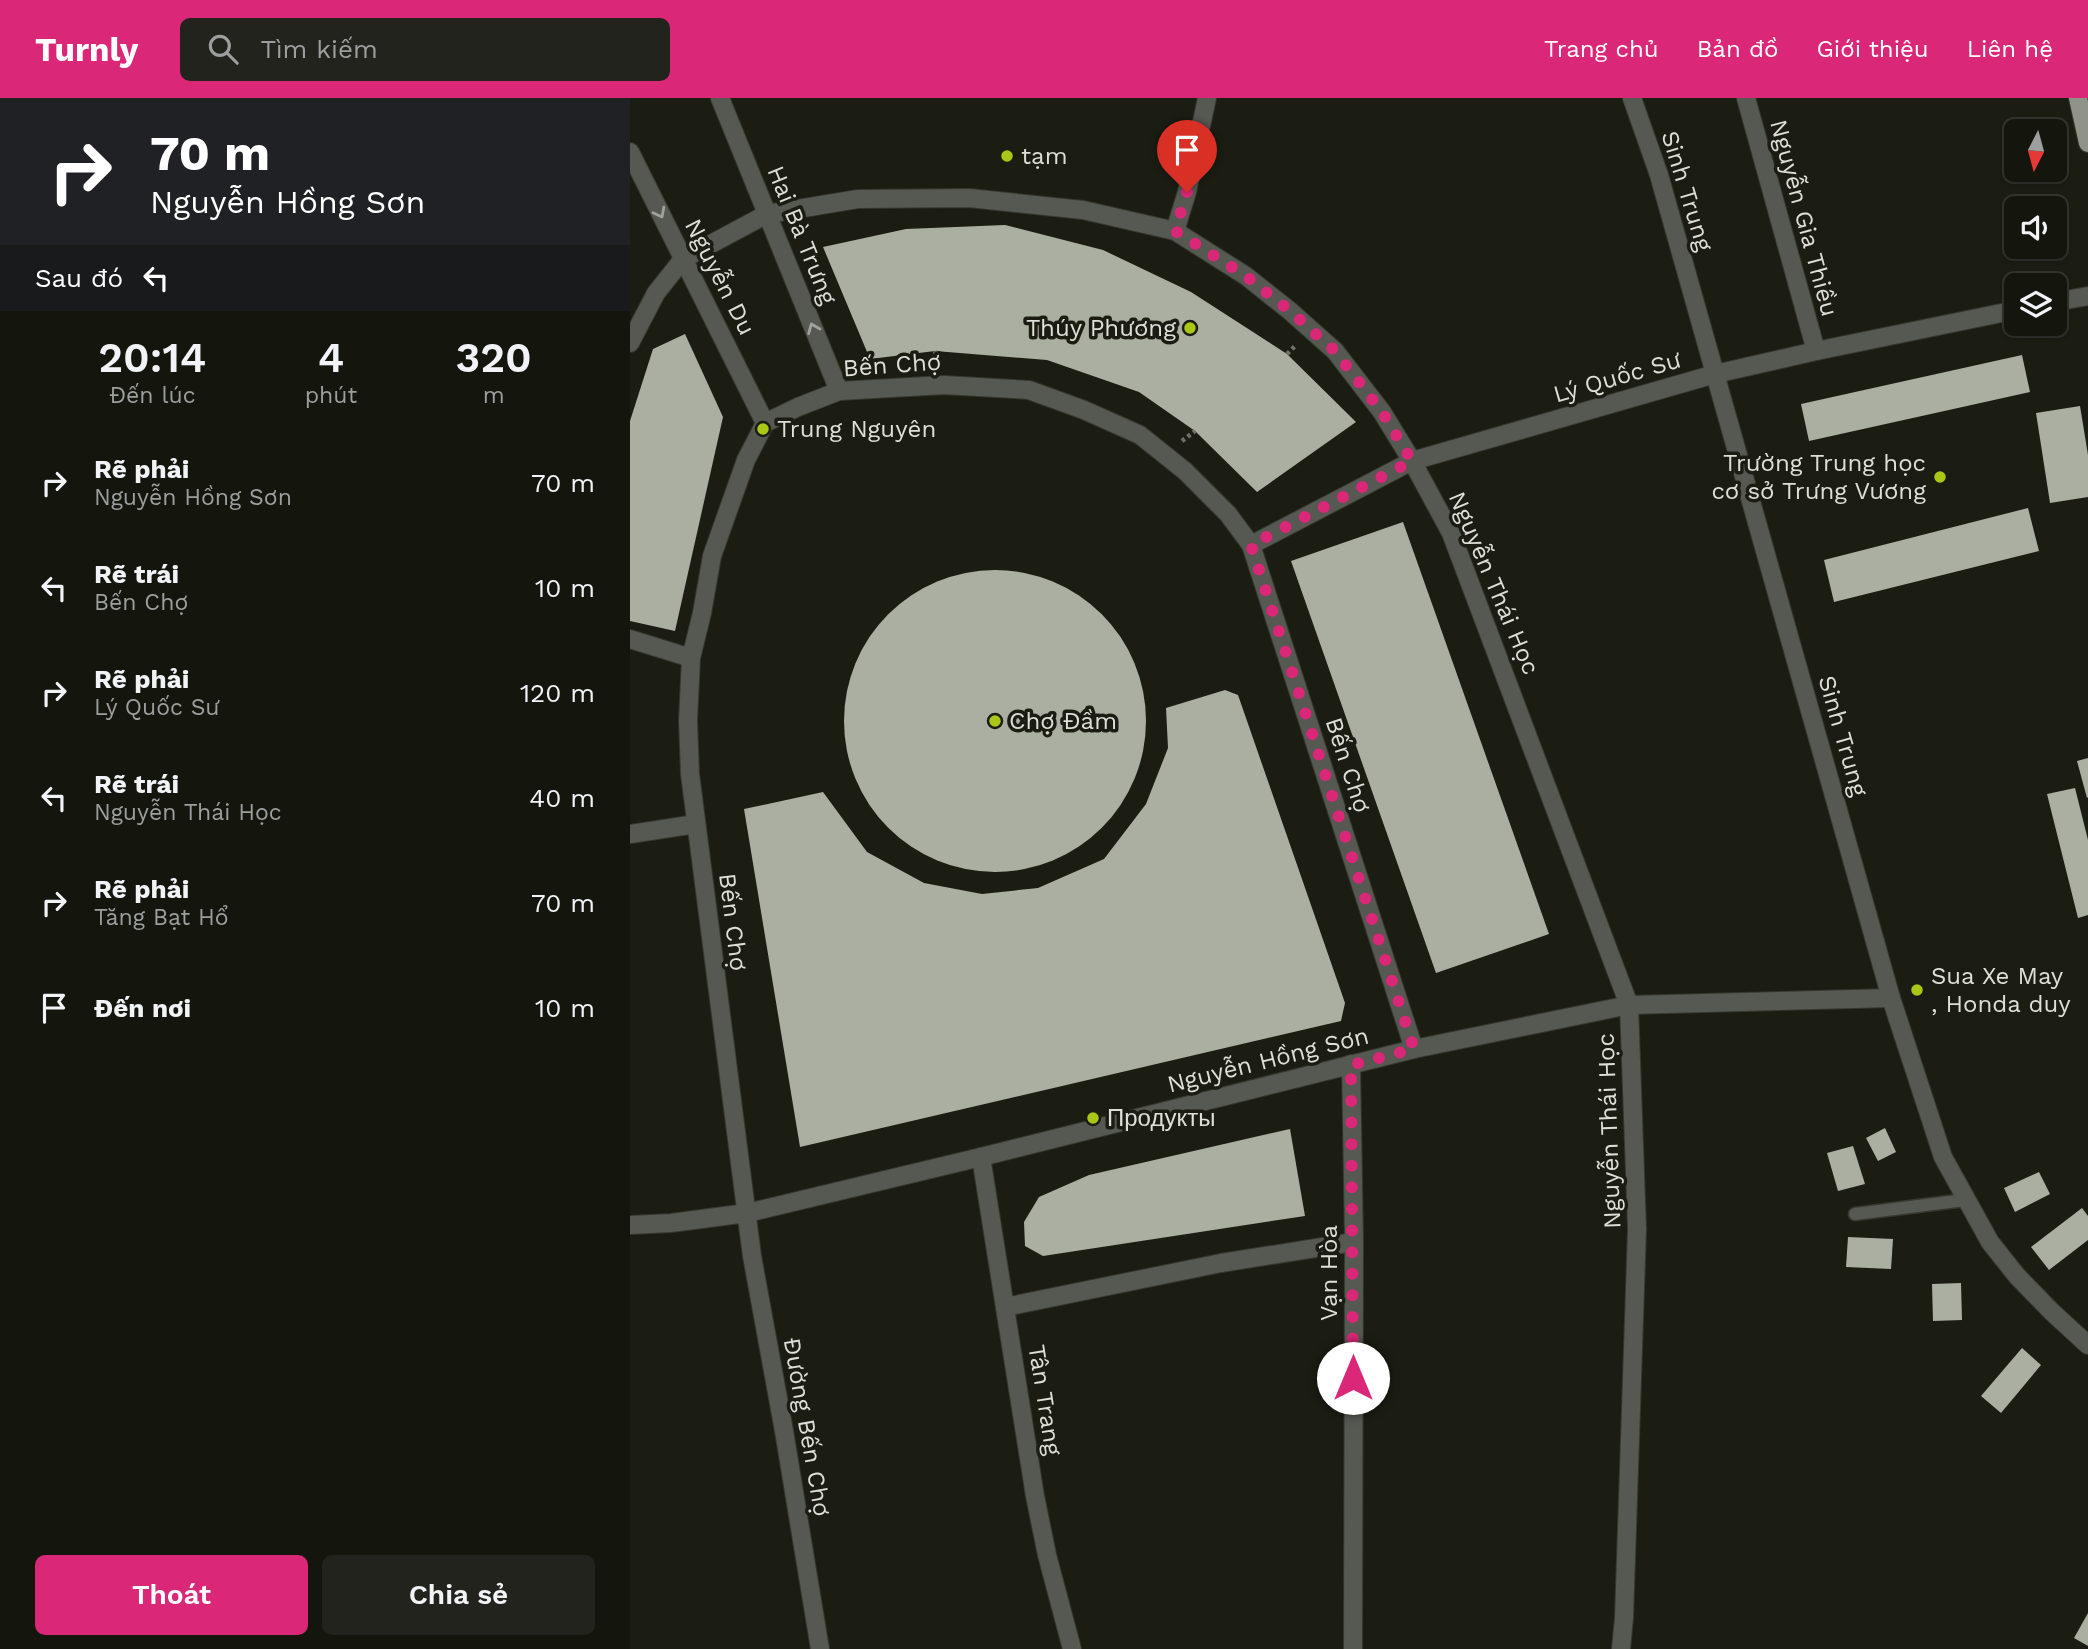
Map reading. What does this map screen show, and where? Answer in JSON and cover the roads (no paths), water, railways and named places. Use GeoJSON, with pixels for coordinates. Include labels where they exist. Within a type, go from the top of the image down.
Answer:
{"type":"FeatureCollection","features":[{"type":"Feature","properties":{"kind":"main road"},"geometry":{"type":"LineString","coordinates":[[2078,98],[2088,143]]}},
{"type":"Feature","properties":{"kind":"street","name":"Hai Bà Trưng"},"geometry":{"type":"LineString","coordinates":[[720,98],[839,391]]}},
{"type":"Feature","properties":{"kind":"street"},"geometry":{"type":"LineString","coordinates":[[1175,231],[1187,192],[1207,98]]}},
{"type":"Feature","properties":{"kind":"street","name":"Sinh Trung"},"geometry":{"type":"LineString","coordinates":[[1632,98],[1659,175],[1891,998],[1942,1157],[1990,1242],[2017,1276],[2088,1345]]}},
{"type":"Feature","properties":{"kind":"street","name":"Nguyễn Gia Thiều"},"geometry":{"type":"LineString","coordinates":[[1746,98],[1816,351]]}},
{"type":"Feature","properties":{"kind":"street","name":"Nguyễn Du"},"geometry":{"type":"LineString","coordinates":[[630,152],[765,423]]}},
{"type":"Feature","properties":{"kind":"street","name":"Nguyễn Thái Học"},"geometry":{"type":"LineString","coordinates":[[630,343],[656,293],[683,259],[767,214],[858,200],[969,198],[1083,210],[1175,231],[1246,276],[1290,311],[1335,351],[1382,412],[1451,533],[1629,1005],[1637,1229],[1621,1649]]}},
{"type":"Feature","properties":{"kind":"street"},"geometry":{"type":"LineString","coordinates":[[2067,300],[2088,296]]}},
{"type":"Feature","properties":{"kind":"street","name":"Lý Quốc Sư"},"geometry":{"type":"LineString","coordinates":[[1251,545],[1412,461],[1715,374],[2004,312]]}},
{"type":"Feature","properties":{"kind":"street","name":"Bến Chợ"},"geometry":{"type":"LineString","coordinates":[[747,1213],[690,774],[688,734],[691,658],[712,556],[746,460],[765,423],[839,391],[944,385],[1029,390],[1084,410],[1140,435],[1185,471],[1228,514],[1251,545],[1414,1049]]}},
{"type":"Feature","properties":{"kind":"street"},"geometry":{"type":"LineString","coordinates":[[630,639],[691,658]]}},
{"type":"Feature","properties":{"kind":"street"},"geometry":{"type":"LineString","coordinates":[[630,834],[696,824]]}},
{"type":"Feature","properties":{"kind":"street","name":"Nguyễn Hồng Sơn"},"geometry":{"type":"LineString","coordinates":[[630,1225],[671,1223],[747,1213],[1414,1049],[1629,1005],[1891,998]]}},
{"type":"Feature","properties":{"kind":"street","name":"Vạn Hòa"},"geometry":{"type":"LineString","coordinates":[[1351,1065],[1354,1242],[1353,1649]]}},
{"type":"Feature","properties":{"kind":"street","name":"Tân Trang"},"geometry":{"type":"LineString","coordinates":[[981,1157],[1035,1496],[1047,1555],[1072,1649]]}},
{"type":"Feature","properties":{"kind":"street","name":"Đường Bến Chợ"},"geometry":{"type":"LineString","coordinates":[[747,1213],[752,1256],[782,1417],[820,1649]]}},
{"type":"Feature","properties":{"kind":"street"},"geometry":{"type":"LineString","coordinates":[[1005,1307],[1221,1263],[1354,1242]]}},
{"type":"Feature","properties":{"kind":"lane"},"geometry":{"type":"LineString","coordinates":[[1855,1214],[1965,1200]]}},
{"type":"Feature","properties":{"kind":"place","name":"tạm"},"geometry":{"type":"Point","coordinates":[1007,156]}},
{"type":"Feature","properties":{"kind":"place","name":"Thúy Phương"},"geometry":{"type":"Point","coordinates":[1190,328]}},
{"type":"Feature","properties":{"kind":"place","name":"Trung Nguyên"},"geometry":{"type":"Point","coordinates":[763,429]}},
{"type":"Feature","properties":{"kind":"place","name":"Trường Trung học cơ sở Trưng Vương"},"geometry":{"type":"Point","coordinates":[1940,477]}},
{"type":"Feature","properties":{"kind":"place","name":"Chợ Đầm"},"geometry":{"type":"Point","coordinates":[995,721]}},
{"type":"Feature","properties":{"kind":"place","name":"Sua Xe May , Honda duy"},"geometry":{"type":"Point","coordinates":[1917,990]}},
{"type":"Feature","properties":{"kind":"place","name":"Продукты"},"geometry":{"type":"Point","coordinates":[1093,1118]}}]}
